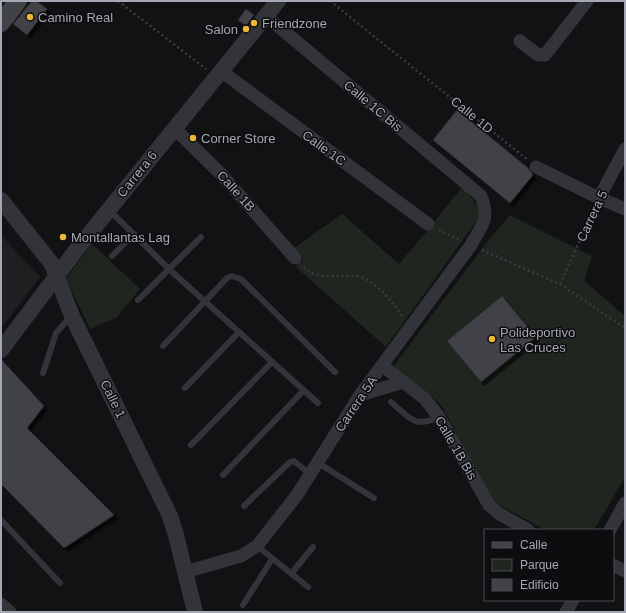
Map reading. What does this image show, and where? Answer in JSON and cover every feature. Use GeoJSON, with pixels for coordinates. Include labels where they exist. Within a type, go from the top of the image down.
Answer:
{"type":"FeatureCollection","features":[{"type":"Feature","properties":{"kind":"main road"},"geometry":{"type":"LineString","coordinates":[[1,23],[18,1]]}},
{"type":"Feature","properties":{"kind":"street","name":"Carrera 6"},"geometry":{"type":"LineString","coordinates":[[1,350],[57,276],[174,128],[278,1]]}},
{"type":"Feature","properties":{"kind":"street"},"geometry":{"type":"LineString","coordinates":[[520,41],[538,55],[545,55],[587,1]]}},
{"type":"Feature","properties":{"kind":"street","name":"Calle 1C Bis"},"geometry":{"type":"LineString","coordinates":[[266,16],[481,196]]}},
{"type":"Feature","properties":{"kind":"street","name":"Calle 1C"},"geometry":{"type":"LineString","coordinates":[[218,74],[428,224]]}},
{"type":"Feature","properties":{"kind":"street","name":"Calle 1B"},"geometry":{"type":"LineString","coordinates":[[174,128],[221,174],[295,258]]}},
{"type":"Feature","properties":{"kind":"street","name":"Carrera 5"},"geometry":{"type":"LineString","coordinates":[[599,198],[624,155]]}},
{"type":"Feature","properties":{"kind":"street"},"geometry":{"type":"LineString","coordinates":[[536,167],[625,209]]}},
{"type":"Feature","properties":{"kind":"street","name":"Carrera 5A"},"geometry":{"type":"LineString","coordinates":[[185,572],[241,556],[257,546],[284,513],[311,475],[360,395],[383,366],[471,245],[485,219],[486,208],[481,196]]}},
{"type":"Feature","properties":{"kind":"street","name":"Calle 1"},"geometry":{"type":"LineString","coordinates":[[1,200],[48,257],[72,316],[162,497],[176,535],[195,612]]}},
{"type":"Feature","properties":{"kind":"street","name":"Calle 1B Bis"},"geometry":{"type":"LineString","coordinates":[[383,366],[425,399],[439,417],[489,506],[498,513],[526,529]]}},
{"type":"Feature","properties":{"kind":"street"},"geometry":{"type":"LineString","coordinates":[[360,395],[404,382]]}},
{"type":"Feature","properties":{"kind":"street"},"geometry":{"type":"LineString","coordinates":[[611,529],[623,509]]}},
{"type":"Feature","properties":{"kind":"street"},"geometry":{"type":"LineString","coordinates":[[614,566],[625,571]]}},
{"type":"Feature","properties":{"kind":"street"},"geometry":{"type":"LineString","coordinates":[[566,612],[572,601]]}},
{"type":"Feature","properties":{"kind":"street"},"geometry":{"type":"LineString","coordinates":[[1,604],[10,612]]}},
{"type":"Feature","properties":{"kind":"lane"},"geometry":{"type":"LineString","coordinates":[[109,210],[170,270],[318,404]]}},
{"type":"Feature","properties":{"kind":"lane"},"geometry":{"type":"LineString","coordinates":[[112,256],[134,234]]}},
{"type":"Feature","properties":{"kind":"lane"},"geometry":{"type":"LineString","coordinates":[[138,300],[170,270],[201,237]]}},
{"type":"Feature","properties":{"kind":"lane"},"geometry":{"type":"LineString","coordinates":[[163,346],[227,278],[232,276],[241,279],[335,372]]}},
{"type":"Feature","properties":{"kind":"lane"},"geometry":{"type":"LineString","coordinates":[[43,373],[56,333],[72,316]]}},
{"type":"Feature","properties":{"kind":"lane"},"geometry":{"type":"LineString","coordinates":[[186,388],[239,332]]}},
{"type":"Feature","properties":{"kind":"lane"},"geometry":{"type":"LineString","coordinates":[[191,445],[272,362]]}},
{"type":"Feature","properties":{"kind":"lane"},"geometry":{"type":"LineString","coordinates":[[223,475],[303,391]]}},
{"type":"Feature","properties":{"kind":"lane"},"geometry":{"type":"LineString","coordinates":[[391,402],[415,422],[427,423],[439,417]]}},
{"type":"Feature","properties":{"kind":"lane"},"geometry":{"type":"LineString","coordinates":[[244,506],[290,462],[294,461],[311,475]]}},
{"type":"Feature","properties":{"kind":"lane"},"geometry":{"type":"LineString","coordinates":[[318,463],[374,498]]}},
{"type":"Feature","properties":{"kind":"lane"},"geometry":{"type":"LineString","coordinates":[[1,520],[60,583]]}},
{"type":"Feature","properties":{"kind":"lane"},"geometry":{"type":"LineString","coordinates":[[257,546],[308,587]]}},
{"type":"Feature","properties":{"kind":"lane"},"geometry":{"type":"LineString","coordinates":[[291,574],[313,547]]}},
{"type":"Feature","properties":{"kind":"lane"},"geometry":{"type":"LineString","coordinates":[[243,605],[272,559]]}},
{"type":"Feature","properties":{"kind":"path"},"geometry":{"type":"LineString","coordinates":[[118,1],[218,74]]}},
{"type":"Feature","properties":{"kind":"path","name":"Calle 1D"},"geometry":{"type":"LineString","coordinates":[[330,1],[536,167]]}},
{"type":"Feature","properties":{"kind":"path","name":"Carrera 5"},"geometry":{"type":"LineString","coordinates":[[560,284],[599,198]]}},
{"type":"Feature","properties":{"kind":"path"},"geometry":{"type":"LineString","coordinates":[[428,224],[471,245],[560,284],[625,328]]}},
{"type":"Feature","properties":{"kind":"path"},"geometry":{"type":"LineString","coordinates":[[295,258],[314,275],[363,278],[381,290],[411,328]]}},
{"type":"Feature","properties":{"kind":"shaded area"},"geometry":{"type":"Polygon","coordinates":[[[1,235],[40,277],[1,329],[1,235]]]}},
{"type":"Feature","properties":{"kind":"green space"},"geometry":{"type":"Polygon","coordinates":[[[463,186],[482,213],[386,347],[296,267],[303,258],[294,248],[342,214],[399,264],[463,186]]]}},
{"type":"Feature","properties":{"kind":"green space"},"geometry":{"type":"Polygon","coordinates":[[[510,215],[592,256],[584,281],[625,316],[625,477],[595,529],[544,529],[497,504],[483,484],[442,406],[433,397],[392,368],[488,241],[510,215]]]}},
{"type":"Feature","properties":{"kind":"green space"},"geometry":{"type":"Polygon","coordinates":[[[92,244],[140,289],[117,317],[90,329],[66,279],[92,244]]]}},
{"type":"Feature","properties":{"kind":"building","name":"Camino Real"},"geometry":{"type":"Polygon","coordinates":[[[32,1],[36,1],[47,9],[27,35],[13,24],[32,1]]]}},
{"type":"Feature","properties":{"kind":"building"},"geometry":{"type":"Polygon","coordinates":[[[246,9],[254,15],[246,26],[238,20],[246,9]]]}},
{"type":"Feature","properties":{"kind":"building"},"geometry":{"type":"Polygon","coordinates":[[[457,110],[528,168],[533,175],[510,203],[433,140],[457,110]]]}},
{"type":"Feature","properties":{"kind":"building","name":"Polideportivo Las Cruces"},"geometry":{"type":"Polygon","coordinates":[[[502,296],[536,337],[481,382],[447,341],[502,296]]]}},
{"type":"Feature","properties":{"kind":"building"},"geometry":{"type":"Polygon","coordinates":[[[1,359],[44,406],[27,428],[114,515],[64,548],[1,484],[1,359]]]}},
{"type":"Feature","properties":{"kind":"place","name":"Camino Real"},"geometry":{"type":"Point","coordinates":[30,17]}},
{"type":"Feature","properties":{"kind":"place","name":"Friendzone"},"geometry":{"type":"Point","coordinates":[254,23]}},
{"type":"Feature","properties":{"kind":"place","name":"Salon"},"geometry":{"type":"Point","coordinates":[246,29]}},
{"type":"Feature","properties":{"kind":"place","name":"Corner Store"},"geometry":{"type":"Point","coordinates":[193,138]}},
{"type":"Feature","properties":{"kind":"place","name":"Montallantas Lag"},"geometry":{"type":"Point","coordinates":[63,237]}},
{"type":"Feature","properties":{"kind":"place","name":"Polideportivo Las Cruces"},"geometry":{"type":"Point","coordinates":[492,339]}}]}
